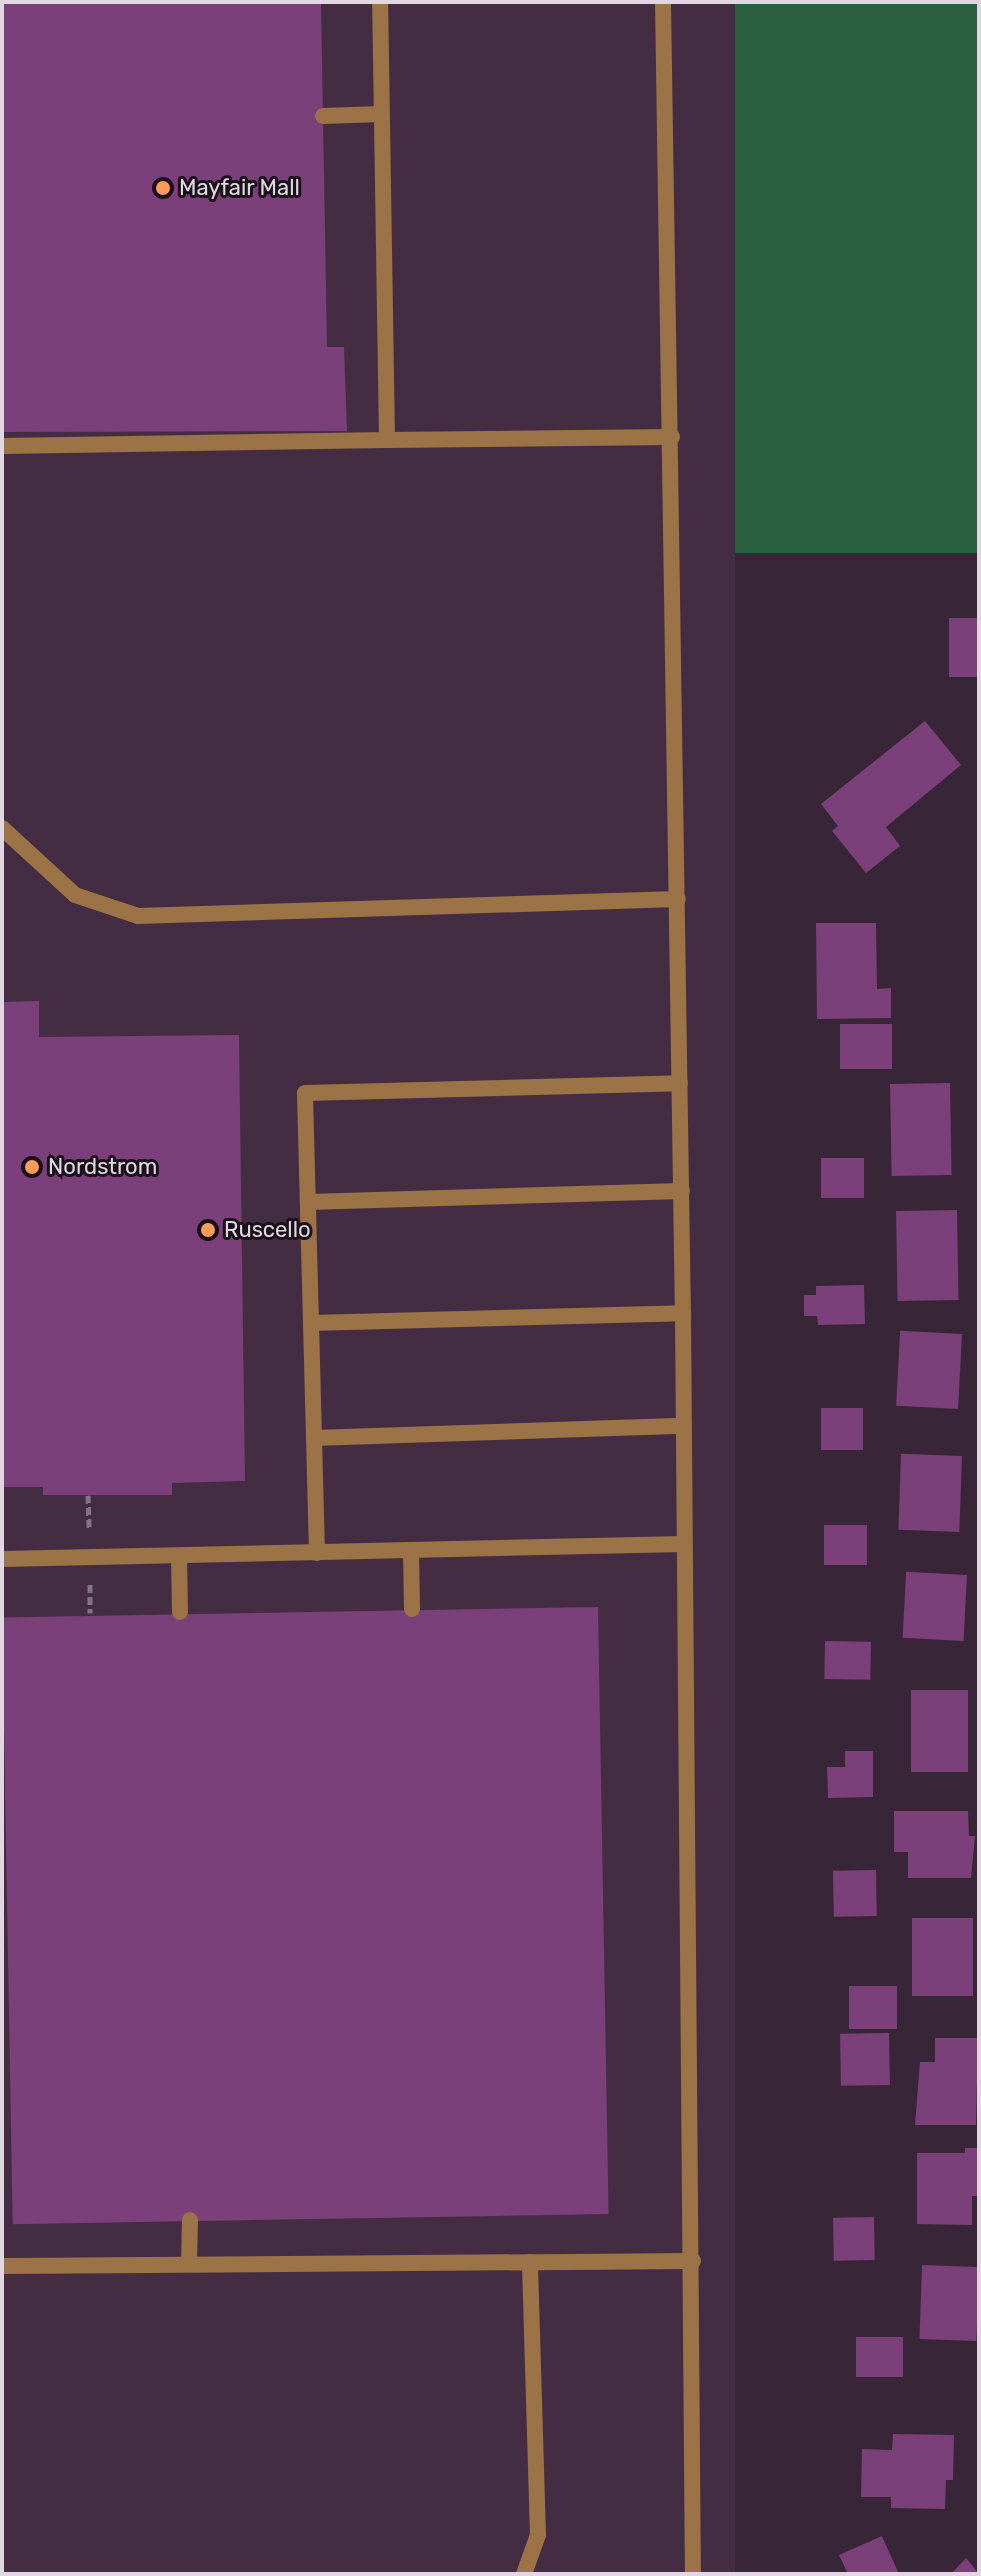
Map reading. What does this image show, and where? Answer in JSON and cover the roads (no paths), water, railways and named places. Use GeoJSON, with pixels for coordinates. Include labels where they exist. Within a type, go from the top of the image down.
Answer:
{"type":"FeatureCollection","features":[{"type":"Feature","properties":{"kind":"lane"},"geometry":{"type":"LineString","coordinates":[[380,2],[387,440]]}},
{"type":"Feature","properties":{"kind":"lane"},"geometry":{"type":"LineString","coordinates":[[663,2],[682,1191],[693,2261],[693,2574]]}},
{"type":"Feature","properties":{"kind":"lane"},"geometry":{"type":"LineString","coordinates":[[323,116],[381,114]]}},
{"type":"Feature","properties":{"kind":"lane"},"geometry":{"type":"LineString","coordinates":[[2,446],[672,437]]}},
{"type":"Feature","properties":{"kind":"lane"},"geometry":{"type":"LineString","coordinates":[[2,828],[75,895],[138,916],[678,899]]}},
{"type":"Feature","properties":{"kind":"lane"},"geometry":{"type":"LineString","coordinates":[[317,1553],[305,1093],[680,1083]]}},
{"type":"Feature","properties":{"kind":"lane"},"geometry":{"type":"LineString","coordinates":[[308,1202],[682,1191]]}},
{"type":"Feature","properties":{"kind":"lane"},"geometry":{"type":"LineString","coordinates":[[311,1323],[683,1313]]}},
{"type":"Feature","properties":{"kind":"lane"},"geometry":{"type":"LineString","coordinates":[[314,1438],[684,1426]]}},
{"type":"Feature","properties":{"kind":"lane"},"geometry":{"type":"LineString","coordinates":[[2,1559],[684,1544]]}},
{"type":"Feature","properties":{"kind":"lane"},"geometry":{"type":"LineString","coordinates":[[411,1551],[412,1609]]}},
{"type":"Feature","properties":{"kind":"lane"},"geometry":{"type":"LineString","coordinates":[[179,1556],[180,1612]]}},
{"type":"Feature","properties":{"kind":"lane"},"geometry":{"type":"LineString","coordinates":[[189,2264],[190,2220]]}},
{"type":"Feature","properties":{"kind":"lane"},"geometry":{"type":"LineString","coordinates":[[2,2266],[693,2261]]}},
{"type":"Feature","properties":{"kind":"lane"},"geometry":{"type":"LineString","coordinates":[[524,2574],[538,2535],[530,2262]]}},
{"type":"Feature","properties":{"kind":"place","name":"Mayfair Mall"},"geometry":{"type":"Point","coordinates":[163,188]}},
{"type":"Feature","properties":{"kind":"place","name":"Nordstrom"},"geometry":{"type":"Point","coordinates":[32,1167]}},
{"type":"Feature","properties":{"kind":"place","name":"Ruscello"},"geometry":{"type":"Point","coordinates":[208,1230]}}]}
